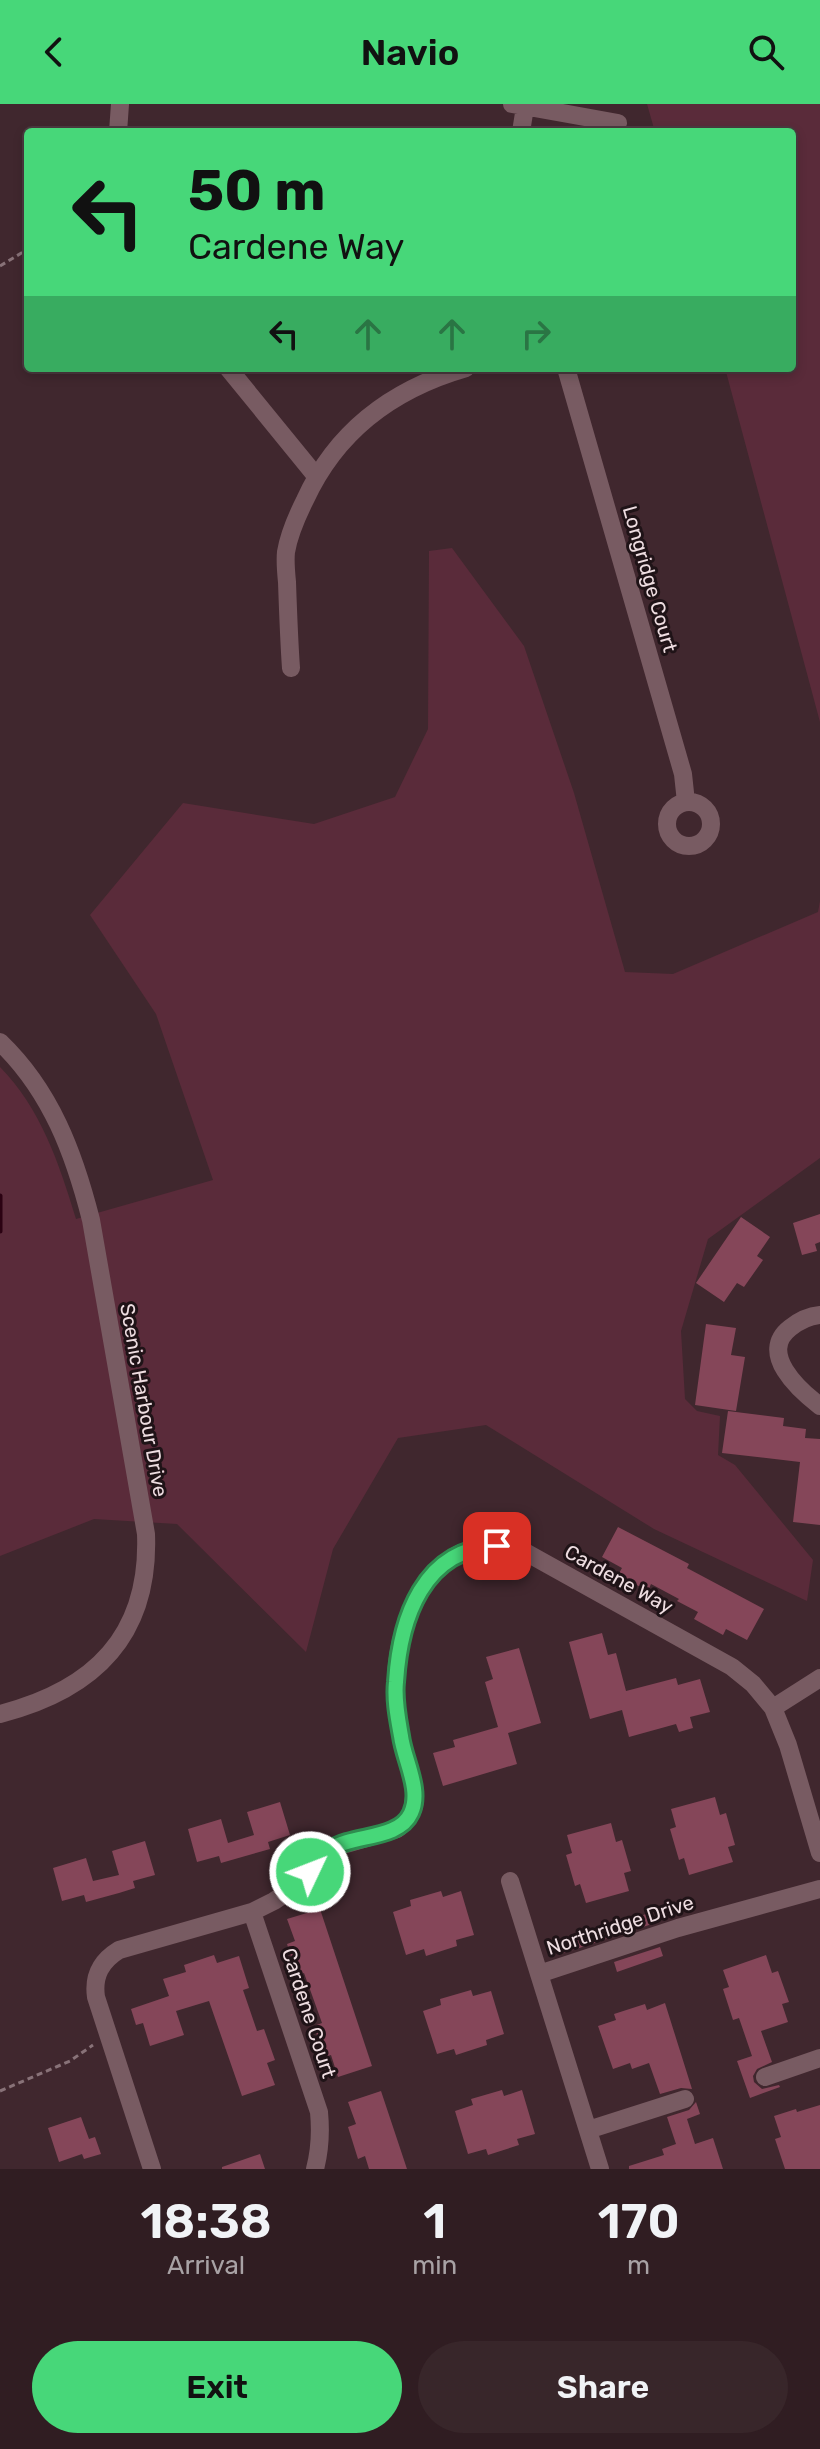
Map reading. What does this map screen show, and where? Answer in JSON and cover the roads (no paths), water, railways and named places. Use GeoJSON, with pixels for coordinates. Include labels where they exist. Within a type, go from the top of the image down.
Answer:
{"type":"FeatureCollection","features":[{"type":"Feature","properties":{"kind":"street"},"geometry":{"type":"LineString","coordinates":[[118,128],[120,104]]}},
{"type":"Feature","properties":{"kind":"street"},"geometry":{"type":"LineString","coordinates":[[521,128],[519,106],[618,123]]}},
{"type":"Feature","properties":{"kind":"street"},"geometry":{"type":"LineString","coordinates":[[231,372],[316,476]]}},
{"type":"Feature","properties":{"kind":"street"},"geometry":{"type":"LineString","coordinates":[[291,668],[286,553],[296,518],[316,476],[331,452],[353,429],[418,385],[455,372]]}},
{"type":"Feature","properties":{"kind":"street","name":"Longridge Court"},"geometry":{"type":"LineString","coordinates":[[567,372],[683,774],[686,802]]}},
{"type":"Feature","properties":{"kind":"street","name":"Scenic Harbour Drive"},"geometry":{"type":"LineString","coordinates":[[0,1042],[47,1100],[79,1174],[91,1220],[146,1534],[147,1555],[143,1590],[133,1618],[104,1660],[65,1691],[39,1704],[0,1714]]}},
{"type":"Feature","properties":{"kind":"street"},"geometry":{"type":"LineString","coordinates":[[820,1315],[808,1317],[785,1332],[780,1341],[779,1354],[793,1383],[820,1406]]}},
{"type":"Feature","properties":{"kind":"street","name":"Cardene Way"},"geometry":{"type":"LineString","coordinates":[[252,1912],[293,1888],[332,1848],[397,1829],[411,1815],[415,1793],[401,1741],[396,1700],[400,1648],[409,1616],[425,1582],[441,1565],[464,1551],[497,1546],[527,1553],[732,1667],[753,1684],[773,1708]]}},
{"type":"Feature","properties":{"kind":"street"},"geometry":{"type":"LineString","coordinates":[[820,1678],[773,1708],[788,1745],[820,1853]]}},
{"type":"Feature","properties":{"kind":"street"},"geometry":{"type":"LineString","coordinates":[[510,1881],[539,1974]]}},
{"type":"Feature","properties":{"kind":"street","name":"Northridge Drive"},"geometry":{"type":"LineString","coordinates":[[600,2169],[539,1974],[678,1928],[820,1889]]}},
{"type":"Feature","properties":{"kind":"street"},"geometry":{"type":"LineString","coordinates":[[152,2169],[94,1988],[97,1972],[110,1955],[119,1950],[252,1912]]}},
{"type":"Feature","properties":{"kind":"street","name":"Cardene Court"},"geometry":{"type":"LineString","coordinates":[[252,1912],[319,2112],[321,2132],[315,2169]]}},
{"type":"Feature","properties":{"kind":"street"},"geometry":{"type":"LineString","coordinates":[[765,2077],[820,2058]]}},
{"type":"Feature","properties":{"kind":"street"},"geometry":{"type":"LineString","coordinates":[[588,2130],[685,2099]]}},
{"type":"Feature","properties":{"kind":"waterway"},"geometry":{"type":"LineString","coordinates":[[0,1196],[0,1231]]}}]}
